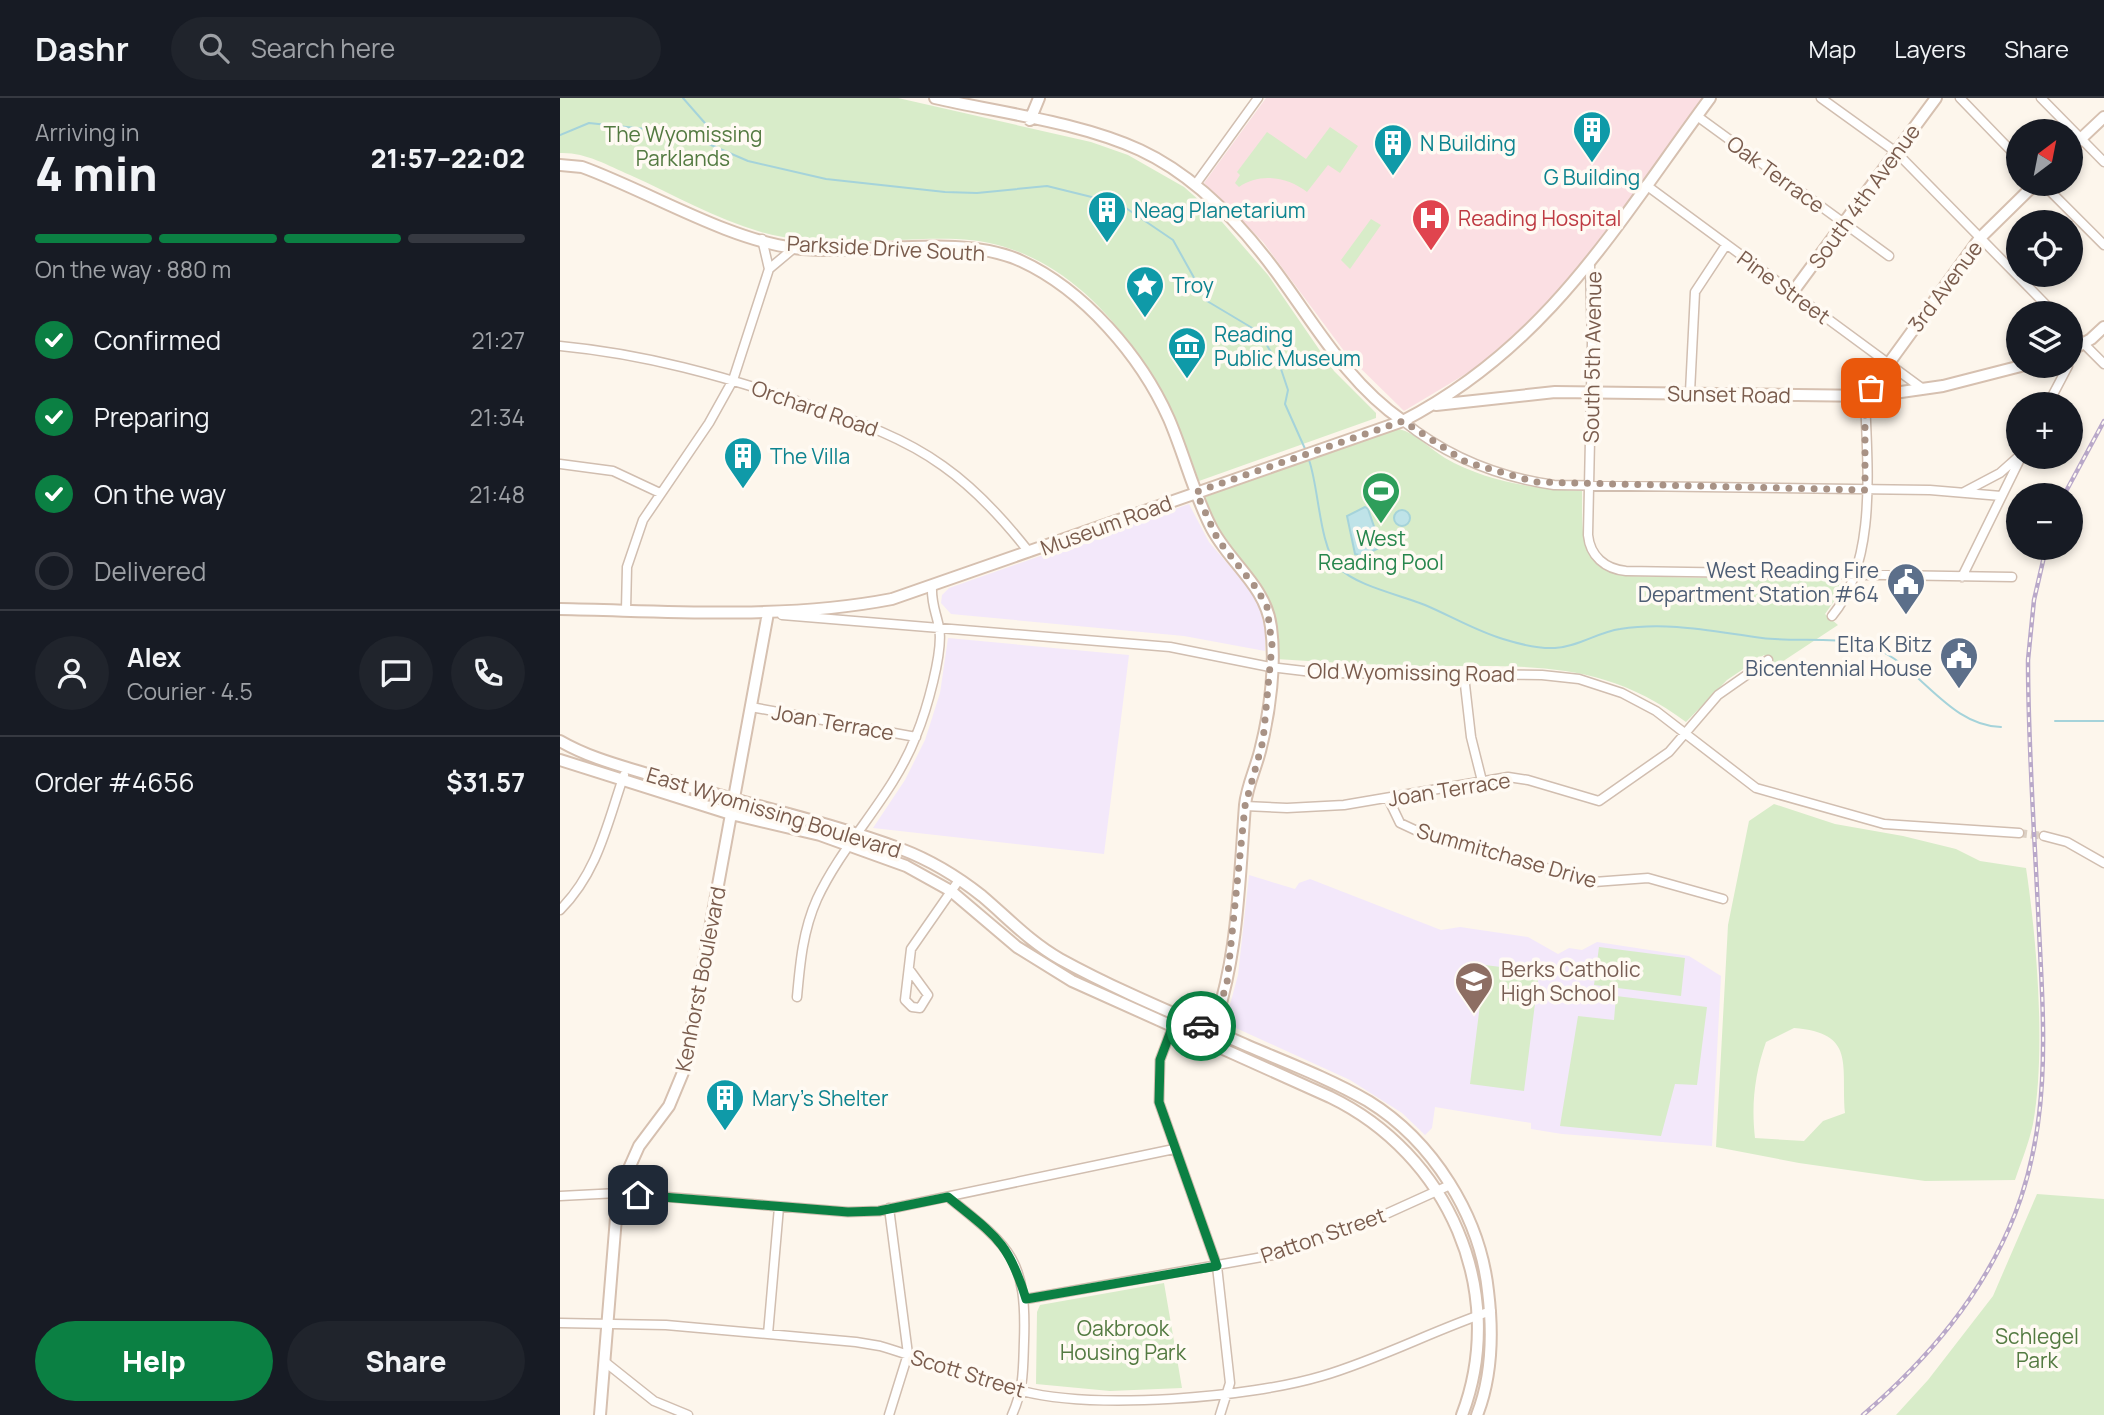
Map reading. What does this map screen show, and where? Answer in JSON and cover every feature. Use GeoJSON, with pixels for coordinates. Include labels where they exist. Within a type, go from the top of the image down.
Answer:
{"type":"FeatureCollection","features":[{"type":"Feature","properties":{"kind":"street"},"geometry":{"type":"LineString","coordinates":[[935,98],[1127,145],[1159,160],[1195,185],[1245,232],[1324,342],[1362,386],[1403,421],[1448,453],[1498,473],[1535,482],[1589,485],[1964,492],[2001,496]]}},
{"type":"Feature","properties":{"kind":"street"},"geometry":{"type":"LineString","coordinates":[[1030,120],[1039,98]]}},
{"type":"Feature","properties":{"kind":"street"},"geometry":{"type":"LineString","coordinates":[[1195,185],[1258,98]]}},
{"type":"Feature","properties":{"kind":"street","name":"South 5th Avenue"},"geometry":{"type":"LineString","coordinates":[[1710,98],[1590,266],[1589,543],[1598,559],[1620,571],[1855,576]]}},
{"type":"Feature","properties":{"kind":"street"},"geometry":{"type":"LineString","coordinates":[[1821,98],[1896,152],[2042,301]]}},
{"type":"Feature","properties":{"kind":"street","name":"South 4th Avenue"},"geometry":{"type":"LineString","coordinates":[[1793,293],[1936,98]]}},
{"type":"Feature","properties":{"kind":"street"},"geometry":{"type":"LineString","coordinates":[[1960,98],[2006,146]]}},
{"type":"Feature","properties":{"kind":"street"},"geometry":{"type":"LineString","coordinates":[[2041,98],[2062,119]]}},
{"type":"Feature","properties":{"kind":"street","name":"Oak Terrace"},"geometry":{"type":"LineString","coordinates":[[1697,116],[1889,256]]}},
{"type":"Feature","properties":{"kind":"street"},"geometry":{"type":"LineString","coordinates":[[2083,136],[2104,117]]}},
{"type":"Feature","properties":{"kind":"street"},"geometry":{"type":"LineString","coordinates":[[2083,140],[2104,162]]}},
{"type":"Feature","properties":{"kind":"street","name":"Parkside Drive South"},"geometry":{"type":"LineString","coordinates":[[560,165],[582,167],[762,239],[794,248],[976,250],[1018,259],[1044,273],[1104,325],[1144,373],[1168,419],[1218,540],[1257,589],[1267,607],[1272,645],[1263,741],[1245,806],[1229,973],[1222,1004],[1208,1042]]}},
{"type":"Feature","properties":{"kind":"street","name":"Pine Street"},"geometry":{"type":"LineString","coordinates":[[1646,186],[1923,389]]}},
{"type":"Feature","properties":{"kind":"street","name":"3rd Avenue"},"geometry":{"type":"LineString","coordinates":[[1865,396],[1980,238],[2023,196]]}},
{"type":"Feature","properties":{"kind":"street"},"geometry":{"type":"LineString","coordinates":[[2055,196],[2104,245]]}},
{"type":"Feature","properties":{"kind":"street"},"geometry":{"type":"LineString","coordinates":[[626,610],[626,580],[630,554],[643,520],[709,423],[733,380],[769,269],[762,239]]}},
{"type":"Feature","properties":{"kind":"street"},"geometry":{"type":"LineString","coordinates":[[1690,393],[1693,300],[1700,280],[1726,245]]}},
{"type":"Feature","properties":{"kind":"street"},"geometry":{"type":"LineString","coordinates":[[769,269],[794,248]]}},
{"type":"Feature","properties":{"kind":"street","name":"Museum Road"},"geometry":{"type":"LineString","coordinates":[[560,609],[768,613],[841,609],[892,599],[932,586],[1403,421],[1434,406],[1523,338],[1590,266]]}},
{"type":"Feature","properties":{"kind":"street"},"geometry":{"type":"LineString","coordinates":[[2083,343],[2104,327]]}},
{"type":"Feature","properties":{"kind":"street","name":"Orchard Road"},"geometry":{"type":"LineString","coordinates":[[560,346],[672,362],[733,380],[886,433],[921,451],[973,489],[1029,552]]}},
{"type":"Feature","properties":{"kind":"street"},"geometry":{"type":"LineString","coordinates":[[2083,352],[2104,364]]}},
{"type":"Feature","properties":{"kind":"street","name":"Sunset Road"},"geometry":{"type":"LineString","coordinates":[[1434,406],[1523,394],[1591,392],[1865,396],[1923,389],[2006,370]]}},
{"type":"Feature","properties":{"kind":"street"},"geometry":{"type":"LineString","coordinates":[[1832,616],[1846,598],[1863,554],[1865,396]]}},
{"type":"Feature","properties":{"kind":"street"},"geometry":{"type":"LineString","coordinates":[[560,464],[612,471],[660,493]]}},
{"type":"Feature","properties":{"kind":"street"},"geometry":{"type":"LineString","coordinates":[[1964,492],[2006,468]]}},
{"type":"Feature","properties":{"kind":"street"},"geometry":{"type":"LineString","coordinates":[[1962,577],[2013,469]]}},
{"type":"Feature","properties":{"kind":"street"},"geometry":{"type":"LineString","coordinates":[[1855,576],[2012,577]]}},
{"type":"Feature","properties":{"kind":"street"},"geometry":{"type":"LineString","coordinates":[[797,997],[803,942],[811,914],[827,879],[889,789],[916,737],[933,679],[940,628],[932,609],[932,586]]}},
{"type":"Feature","properties":{"kind":"street","name":"Old Wyomissing Road"},"geometry":{"type":"LineString","coordinates":[[768,613],[1196,650],[1270,667],[1364,675],[1542,675],[1591,682],[1635,698],[1686,732],[1756,788],[1852,817],[1891,825],[2019,834]]}},
{"type":"Feature","properties":{"kind":"street","name":"Kenhorst Boulevard"},"geometry":{"type":"LineString","coordinates":[[600,1415],[618,1193],[639,1146],[669,1106],[684,1070],[768,613]]}},
{"type":"Feature","properties":{"kind":"street","name":"Joan Terrace"},"geometry":{"type":"LineString","coordinates":[[1245,806],[1312,808],[1482,781],[1522,779],[1599,801],[1669,752],[1718,695],[1768,660]]}},
{"type":"Feature","properties":{"kind":"street"},"geometry":{"type":"LineString","coordinates":[[1464,676],[1471,737],[1482,781]]}},
{"type":"Feature","properties":{"kind":"street","name":"Joan Terrace"},"geometry":{"type":"LineString","coordinates":[[751,707],[916,737]]}},
{"type":"Feature","properties":{"kind":"street","name":"East Wyomissing Boulevard"},"geometry":{"type":"LineString","coordinates":[[560,741],[627,768],[733,801],[858,835],[914,855],[959,880],[1025,936],[1059,958],[1175,1020],[1208,1042],[1330,1097],[1369,1119],[1410,1155],[1438,1191],[1463,1241],[1479,1315],[1474,1374],[1462,1415]]}},
{"type":"Feature","properties":{"kind":"street","name":"East Wyomissing Boulevard"},"geometry":{"type":"LineString","coordinates":[[560,760],[622,782],[731,814],[794,828],[906,866],[951,891],[1017,947],[1053,970],[1175,1020],[1212,1030],[1346,1090],[1377,1108],[1423,1148],[1450,1185],[1468,1218],[1482,1256],[1491,1311],[1490,1360],[1477,1415]]}},
{"type":"Feature","properties":{"kind":"street"},"geometry":{"type":"LineString","coordinates":[[560,910],[580,888],[593,867],[627,768]]}},
{"type":"Feature","properties":{"kind":"street","name":"Summitchase Drive"},"geometry":{"type":"LineString","coordinates":[[1388,798],[1400,823],[1415,830],[1594,882],[1648,878],[1723,899]]}},
{"type":"Feature","properties":{"kind":"street"},"geometry":{"type":"LineString","coordinates":[[2044,836],[2067,842],[2104,863]]}},
{"type":"Feature","properties":{"kind":"street"},"geometry":{"type":"LineString","coordinates":[[909,969],[913,944],[959,880]]}},
{"type":"Feature","properties":{"kind":"street"},"geometry":{"type":"LineString","coordinates":[[1175,1020],[1160,1060],[1157,1085],[1159,1102],[1174,1149],[1217,1266],[1230,1383],[1220,1415]]}},
{"type":"Feature","properties":{"kind":"street"},"geometry":{"type":"LineString","coordinates":[[1369,1119],[1377,1108]]}},
{"type":"Feature","properties":{"kind":"street"},"geometry":{"type":"LineString","coordinates":[[560,1196],[618,1193],[848,1212],[889,1208],[948,1197],[1174,1149]]}},
{"type":"Feature","properties":{"kind":"street","name":"Patton Street"},"geometry":{"type":"LineString","coordinates":[[1026,1299],[1217,1266],[1297,1249],[1450,1185]]}},
{"type":"Feature","properties":{"kind":"street"},"geometry":{"type":"LineString","coordinates":[[948,1197],[1003,1245],[1015,1264],[1026,1299],[1022,1391],[1012,1415]]}},
{"type":"Feature","properties":{"kind":"street"},"geometry":{"type":"LineString","coordinates":[[768,1334],[779,1207]]}},
{"type":"Feature","properties":{"kind":"street"},"geometry":{"type":"LineString","coordinates":[[889,1208],[908,1354],[889,1415]]}},
{"type":"Feature","properties":{"kind":"street","name":"Scott Street"},"geometry":{"type":"LineString","coordinates":[[560,1323],[768,1334],[856,1342],[908,1354],[1022,1391],[1110,1398],[1228,1393],[1273,1388],[1324,1376],[1491,1311]]}},
{"type":"Feature","properties":{"kind":"street"},"geometry":{"type":"LineString","coordinates":[[605,1362],[654,1401],[688,1415]]}},
{"type":"Feature","properties":{"kind":"shaded area","name":"Reading Hospital"},"geometry":{"type":"Polygon","coordinates":[[[1266,98],[1704,98],[1585,261],[1524,329],[1489,360],[1404,411],[1347,355],[1263,242],[1204,183],[1266,98]]]}},
{"type":"Feature","properties":{"kind":"shaded area"},"geometry":{"type":"Polygon","coordinates":[[[1189,504],[1209,542],[1252,592],[1265,630],[1265,651],[1184,636],[951,614],[941,603],[942,595],[949,588],[1189,504]]]}},
{"type":"Feature","properties":{"kind":"shaded area"},"geometry":{"type":"Polygon","coordinates":[[[948,638],[1129,655],[1104,854],[873,828],[905,780],[925,740],[940,693],[948,638]]]}},
{"type":"Feature","properties":{"kind":"shaded area","name":"Berks Catholic High School"},"geometry":{"type":"Polygon","coordinates":[[[1249,875],[1295,889],[1299,883],[1310,879],[1441,930],[1460,927],[1528,937],[1558,954],[1569,948],[1582,950],[1597,942],[1689,956],[1721,976],[1712,1146],[1562,1134],[1531,1129],[1531,1123],[1435,1107],[1432,1128],[1425,1135],[1402,1113],[1350,1080],[1225,1023],[1238,975],[1249,875]]]}},
{"type":"Feature","properties":{"kind":"green space","name":"The Wyomissing Parklands"},"geometry":{"type":"Polygon","coordinates":[[[560,98],[898,98],[1091,142],[1128,155],[1184,187],[1216,215],[1268,275],[1334,371],[1376,413],[1376,418],[1199,481],[1164,398],[1140,358],[1112,321],[1080,289],[1043,263],[1002,246],[956,239],[833,242],[785,237],[744,227],[596,160],[560,153],[560,98]]]}},
{"type":"Feature","properties":{"kind":"green space"},"geometry":{"type":"Polygon","coordinates":[[[1330,127],[1358,146],[1340,173],[1328,165],[1307,192],[1274,178],[1256,179],[1239,187],[1235,183],[1240,175],[1237,172],[1267,132],[1306,159],[1330,127]]]}},
{"type":"Feature","properties":{"kind":"green space"},"geometry":{"type":"Polygon","coordinates":[[[1371,219],[1381,225],[1350,269],[1341,260],[1371,219]]]}},
{"type":"Feature","properties":{"kind":"green space"},"geometry":{"type":"Polygon","coordinates":[[[1399,429],[1445,458],[1478,473],[1529,486],[1582,491],[1582,519],[1586,544],[1590,555],[1609,571],[1625,576],[1838,581],[1844,587],[1825,614],[1838,625],[1774,667],[1764,655],[1727,680],[1686,722],[1654,701],[1622,686],[1559,670],[1492,666],[1402,666],[1276,659],[1276,625],[1218,536],[1204,497],[1399,429]]]}},
{"type":"Feature","properties":{"kind":"green space"},"geometry":{"type":"Polygon","coordinates":[[[1774,804],[1835,824],[1956,849],[1980,861],[2026,868],[2034,928],[2039,1064],[2033,1124],[2015,1180],[1925,1181],[1799,1163],[1716,1147],[1728,925],[1749,821],[1774,804]],[[1794,1028],[1766,1042],[1755,1089],[1755,1138],[1804,1141],[1823,1121],[1845,1113],[1841,1054],[1836,1044],[1828,1037],[1814,1031],[1794,1028]]]}},
{"type":"Feature","properties":{"kind":"green space"},"geometry":{"type":"Polygon","coordinates":[[[1599,947],[1685,958],[1681,996],[1594,985],[1599,947]]]}},
{"type":"Feature","properties":{"kind":"green space"},"geometry":{"type":"Polygon","coordinates":[[[1485,965],[1539,972],[1524,1091],[1470,1084],[1485,965]]]}},
{"type":"Feature","properties":{"kind":"green space"},"geometry":{"type":"Polygon","coordinates":[[[1616,996],[1707,1007],[1697,1085],[1675,1084],[1661,1136],[1560,1126],[1578,1016],[1614,1020],[1616,996]]]}},
{"type":"Feature","properties":{"kind":"green space","name":"Schlegel Park"},"geometry":{"type":"Polygon","coordinates":[[[2037,1194],[2104,1199],[2104,1415],[1896,1415],[1928,1380],[1993,1296],[2037,1194]]]}},
{"type":"Feature","properties":{"kind":"green space","name":"Oakbrook Housing Park"},"geometry":{"type":"Polygon","coordinates":[[[1164,1283],[1182,1388],[1110,1391],[1036,1384],[1037,1312],[1040,1305],[1164,1283]]]}},
{"type":"Feature","properties":{"kind":"water"},"geometry":{"type":"Polygon","coordinates":[[[1365,507],[1381,547],[1363,556],[1355,554],[1347,516],[1365,507]]]}},
{"type":"Feature","properties":{"kind":"water"},"geometry":{"type":"Polygon","coordinates":[[[1402,510],[1408,512],[1408,524],[1402,526],[1396,524],[1394,518],[1396,512],[1402,510]]]}},
{"type":"Feature","properties":{"kind":"waterway"},"geometry":{"type":"LineString","coordinates":[[683,98],[711,130],[715,145]]}},
{"type":"Feature","properties":{"kind":"waterway"},"geometry":{"type":"LineString","coordinates":[[560,135],[589,123],[683,133],[748,161],[826,179],[945,192],[977,193],[1047,186],[1120,204],[1173,240],[1207,301],[1259,332],[1281,369],[1288,390],[1285,404],[1306,451]]}},
{"type":"Feature","properties":{"kind":"waterway"},"geometry":{"type":"LineString","coordinates":[[1309,460],[1323,531],[1338,567],[1367,585],[1425,605],[1493,636],[1529,646],[1555,648],[1612,631],[1656,626],[1774,639],[1858,643],[1878,649],[1896,660],[1962,714],[1980,723],[2001,727]]}},
{"type":"Feature","properties":{"kind":"waterway"},"geometry":{"type":"LineString","coordinates":[[2055,721],[2104,721]]}},
{"type":"Feature","properties":{"kind":"tunnel"},"geometry":{"type":"LineString","coordinates":[[2019,833],[2044,836]]}},
{"type":"Feature","properties":{"kind":"railway"},"geometry":{"type":"LineString","coordinates":[[2070,483],[2104,421]]}},
{"type":"Feature","properties":{"kind":"railway"},"geometry":{"type":"LineString","coordinates":[[1863,1415],[1931,1348],[1987,1272],[2015,1214],[2035,1144],[2040,1109],[2043,1038],[2028,660],[2034,600],[2043,560]]}},
{"type":"Feature","properties":{"kind":"way so far"},"geometry":{"type":"LineString","coordinates":[[1201,1026],[1212,1030],[1226,992],[1245,806],[1263,741],[1270,689],[1272,645],[1267,607],[1257,589],[1218,540],[1196,492],[1403,421],[1448,453],[1466,462],[1509,477],[1554,485],[1865,490],[1865,396],[1871,388]]}},
{"type":"Feature","properties":{"kind":"place","name":"G Building"},"geometry":{"type":"Point","coordinates":[1592,164]}},
{"type":"Feature","properties":{"kind":"place","name":"N Building"},"geometry":{"type":"Point","coordinates":[1393,177]}},
{"type":"Feature","properties":{"kind":"place","name":"Neag Planetarium"},"geometry":{"type":"Point","coordinates":[1107,244]}},
{"type":"Feature","properties":{"kind":"place","name":"Reading Hospital"},"geometry":{"type":"Point","coordinates":[1431,252]}},
{"type":"Feature","properties":{"kind":"place","name":"Troy"},"geometry":{"type":"Point","coordinates":[1145,319]}},
{"type":"Feature","properties":{"kind":"place","name":"Reading Public Museum"},"geometry":{"type":"Point","coordinates":[1187,380]}},
{"type":"Feature","properties":{"kind":"place","name":"The Villa"},"geometry":{"type":"Point","coordinates":[743,490]}},
{"type":"Feature","properties":{"kind":"place","name":"West Reading Pool"},"geometry":{"type":"Point","coordinates":[1381,525]}},
{"type":"Feature","properties":{"kind":"place","name":"West Reading Fire Department Station #64"},"geometry":{"type":"Point","coordinates":[1906,616]}},
{"type":"Feature","properties":{"kind":"place","name":"Elta K Bitz Bicentennial House"},"geometry":{"type":"Point","coordinates":[1959,690]}},
{"type":"Feature","properties":{"kind":"place","name":"Berks Catholic High School"},"geometry":{"type":"Point","coordinates":[1474,1015]}},
{"type":"Feature","properties":{"kind":"place","name":"Mary's Shelter"},"geometry":{"type":"Point","coordinates":[725,1132]}},
{"type":"Feature","properties":{"kind":"route"},"geometry":{"type":"LineString","coordinates":[[638,1195],[848,1212],[879,1211],[948,1197],[1003,1245],[1015,1264],[1026,1299],[1217,1266],[1174,1149],[1159,1102],[1157,1085],[1160,1060],[1177,1015],[1201,1026]]}}]}
